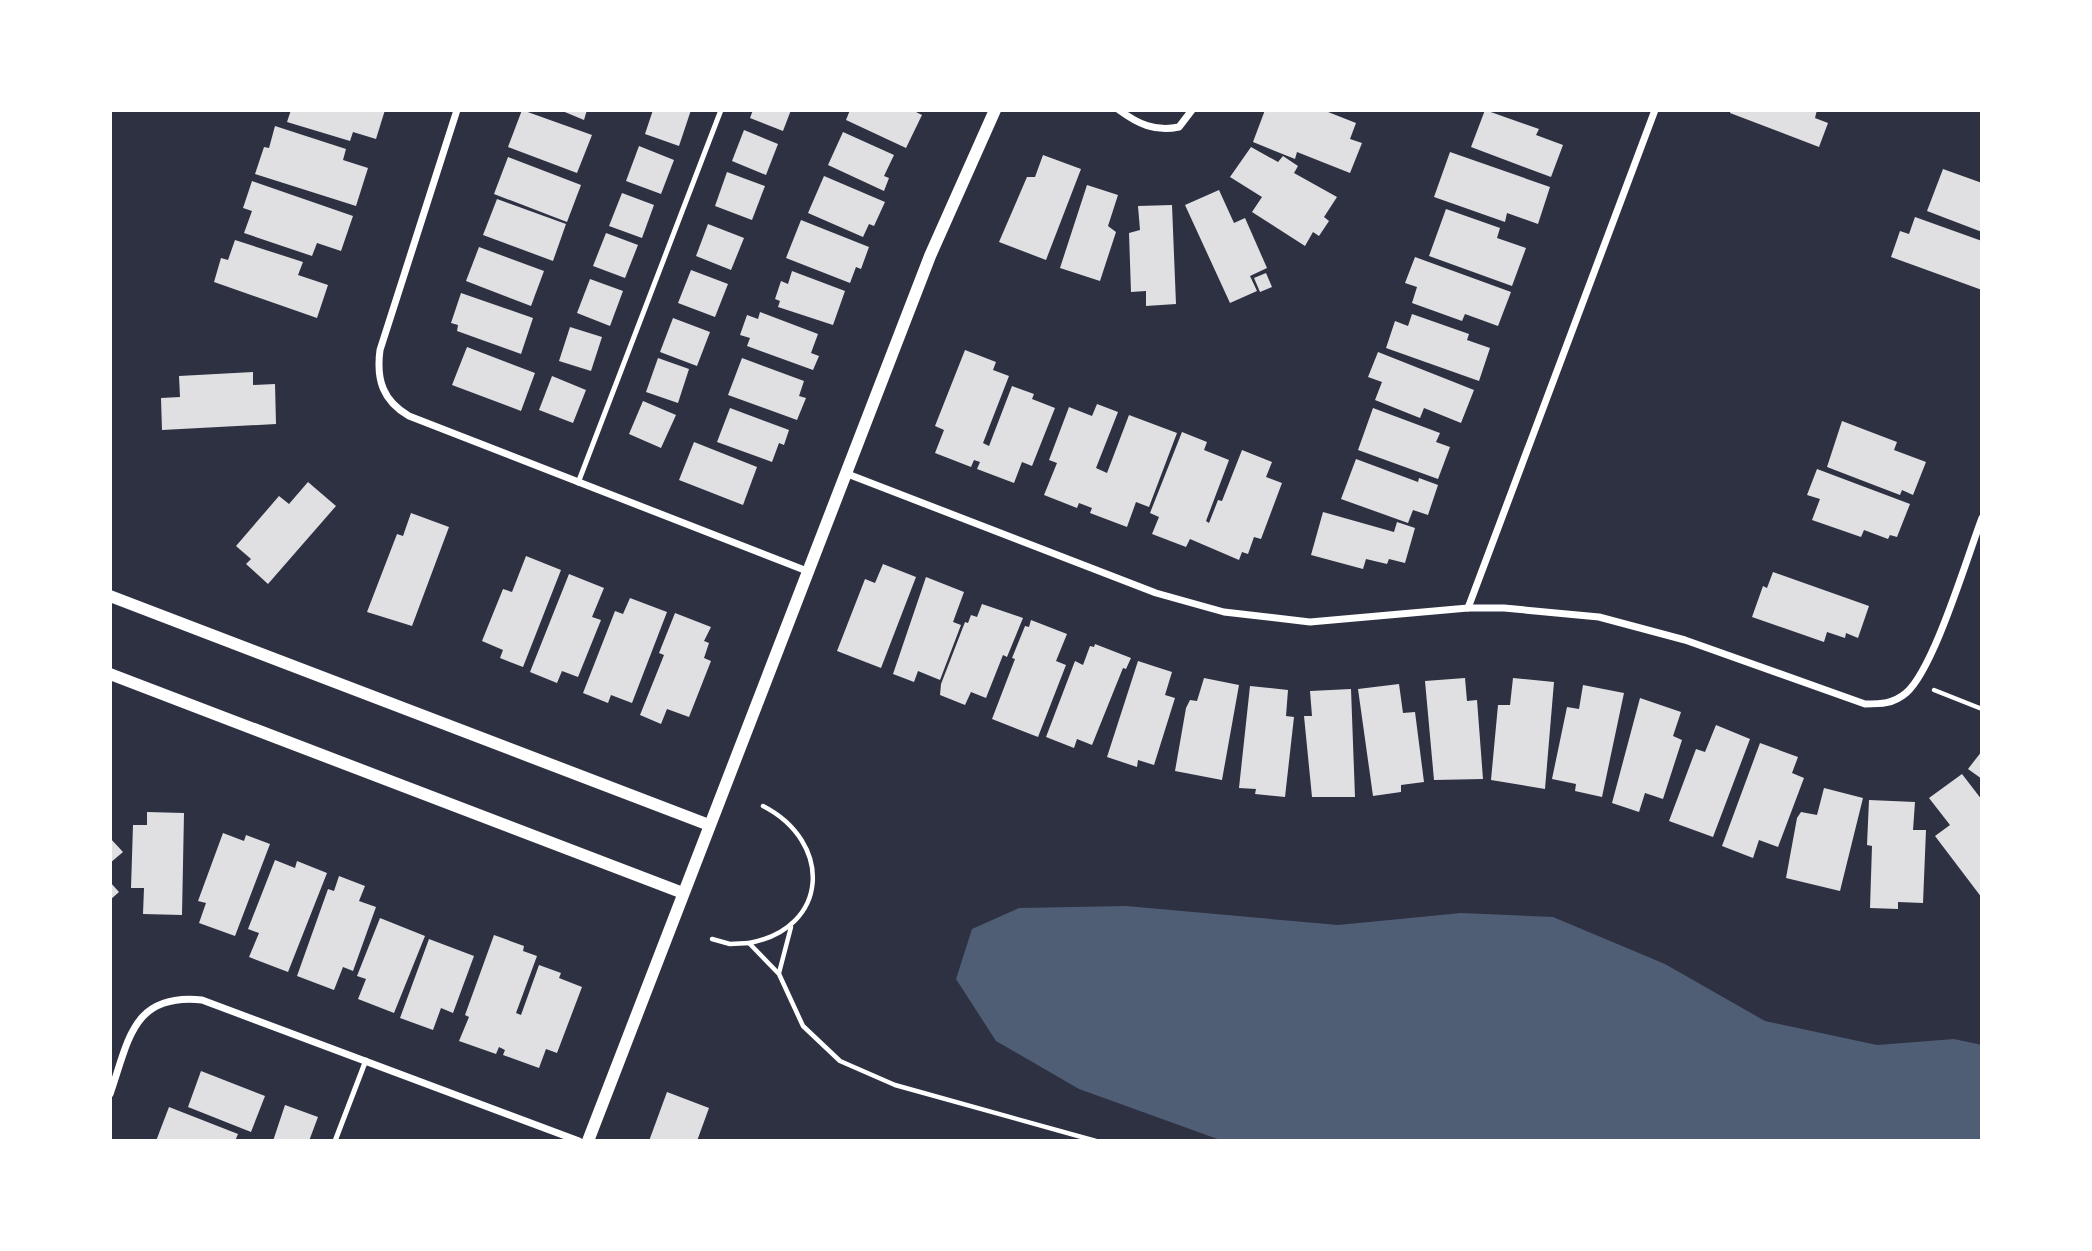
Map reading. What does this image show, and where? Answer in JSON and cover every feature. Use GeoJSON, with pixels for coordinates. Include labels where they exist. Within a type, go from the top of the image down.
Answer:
{"type":"FeatureCollection","features":[{"type":"Feature","properties":{"kind":"street"},"geometry":{"type":"LineString","coordinates":[[457,110],[380,350],[378,366],[381,387],[395,408],[578,483],[807,571]]}},
{"type":"Feature","properties":{"kind":"street"},"geometry":{"type":"LineString","coordinates":[[588,1141],[930,257],[995,110]]}},
{"type":"Feature","properties":{"kind":"street"},"geometry":{"type":"LineString","coordinates":[[1119,110],[1147,127],[1164,130],[1179,127],[1192,110]]}},
{"type":"Feature","properties":{"kind":"street"},"geometry":{"type":"LineString","coordinates":[[1468,608],[1654,110]]}},
{"type":"Feature","properties":{"kind":"street"},"geometry":{"type":"LineString","coordinates":[[845,473],[1156,593],[1224,612],[1310,622],[1468,608],[1555,612],[1642,626],[1865,704],[1894,701],[1915,683],[1933,647],[1982,518]]}},
{"type":"Feature","properties":{"kind":"street"},"geometry":{"type":"LineString","coordinates":[[110,596],[709,825]]}},
{"type":"Feature","properties":{"kind":"street"},"geometry":{"type":"LineString","coordinates":[[110,674],[683,893]]}},
{"type":"Feature","properties":{"kind":"street"},"geometry":{"type":"LineString","coordinates":[[110,1094],[138,1022],[150,1007],[167,1000],[202,1000],[579,1141]]}},
{"type":"Feature","properties":{"kind":"lane"},"geometry":{"type":"LineString","coordinates":[[578,483],[721,110]]}},
{"type":"Feature","properties":{"kind":"lane"},"geometry":{"type":"LineString","coordinates":[[335,1141],[366,1060]]}},
{"type":"Feature","properties":{"kind":"path"},"geometry":{"type":"LineString","coordinates":[[1915,683],[1982,709]]}},
{"type":"Feature","properties":{"kind":"path"},"geometry":{"type":"LineString","coordinates":[[763,806],[783,817],[806,845],[813,884],[806,903],[787,935],[779,974]]}},
{"type":"Feature","properties":{"kind":"path"},"geometry":{"type":"LineString","coordinates":[[712,939],[730,944],[763,941],[793,924]]}},
{"type":"Feature","properties":{"kind":"path"},"geometry":{"type":"LineString","coordinates":[[748,943],[779,974],[803,1026],[840,1062],[895,1085],[1096,1141]]}},
{"type":"Feature","properties":{"kind":"water"},"geometry":{"type":"Polygon","coordinates":[[[1126,906],[1338,925],[1461,913],[1553,917],[1665,964],[1765,1021],[1877,1045],[1954,1039],[1982,1045],[1982,1141],[1223,1141],[1079,1089],[996,1041],[956,979],[972,929],[1019,908],[1126,906]]]}},
{"type":"Feature","properties":{"kind":"building"},"geometry":{"type":"Polygon","coordinates":[[[291,110],[385,110],[376,139],[353,132],[350,141],[287,122],[291,110]]]}},
{"type":"Feature","properties":{"kind":"building"},"geometry":{"type":"Polygon","coordinates":[[[522,110],[592,135],[577,173],[508,147],[522,110]]]}},
{"type":"Feature","properties":{"kind":"building"},"geometry":{"type":"Polygon","coordinates":[[[560,110],[587,110],[584,120],[560,110]]]}},
{"type":"Feature","properties":{"kind":"building"},"geometry":{"type":"Polygon","coordinates":[[[653,110],[691,110],[679,146],[645,134],[653,110]]]}},
{"type":"Feature","properties":{"kind":"building"},"geometry":{"type":"Polygon","coordinates":[[[753,110],[791,110],[783,131],[750,118],[753,110]]]}},
{"type":"Feature","properties":{"kind":"building"},"geometry":{"type":"Polygon","coordinates":[[[850,110],[912,110],[922,115],[906,148],[846,120],[850,110]]]}},
{"type":"Feature","properties":{"kind":"building"},"geometry":{"type":"Polygon","coordinates":[[[1265,110],[1323,110],[1356,123],[1350,139],[1362,143],[1350,173],[1297,152],[1295,159],[1253,142],[1265,110]]]}},
{"type":"Feature","properties":{"kind":"building"},"geometry":{"type":"Polygon","coordinates":[[[1485,110],[1539,129],[1536,135],[1563,145],[1551,177],[1471,147],[1485,110]]]}},
{"type":"Feature","properties":{"kind":"building"},"geometry":{"type":"Polygon","coordinates":[[[1731,110],[1817,110],[1815,118],[1828,123],[1819,147],[1730,113],[1731,110]]]}},
{"type":"Feature","properties":{"kind":"building"},"geometry":{"type":"Polygon","coordinates":[[[275,126],[346,149],[343,160],[368,168],[356,206],[255,174],[264,147],[269,148],[275,126]]]}},
{"type":"Feature","properties":{"kind":"building"},"geometry":{"type":"Polygon","coordinates":[[[744,130],[778,144],[766,175],[732,161],[744,130]]]}},
{"type":"Feature","properties":{"kind":"building"},"geometry":{"type":"Polygon","coordinates":[[[843,132],[894,155],[884,176],[889,178],[884,191],[828,165],[843,132]]]}},
{"type":"Feature","properties":{"kind":"building"},"geometry":{"type":"Polygon","coordinates":[[[639,146],[674,160],[661,194],[626,181],[639,146]]]}},
{"type":"Feature","properties":{"kind":"building"},"geometry":{"type":"Polygon","coordinates":[[[1251,147],[1278,162],[1283,156],[1298,166],[1294,173],[1337,197],[1324,217],[1329,221],[1319,236],[1313,232],[1305,246],[1252,212],[1262,197],[1230,177],[1251,147]]]}},
{"type":"Feature","properties":{"kind":"building"},"geometry":{"type":"Polygon","coordinates":[[[1450,152],[1550,187],[1538,224],[1507,213],[1505,222],[1434,197],[1450,152]]]}},
{"type":"Feature","properties":{"kind":"building"},"geometry":{"type":"Polygon","coordinates":[[[1043,155],[1081,169],[1046,260],[999,242],[1027,177],[1035,177],[1043,155]]]}},
{"type":"Feature","properties":{"kind":"building"},"geometry":{"type":"Polygon","coordinates":[[[508,157],[581,185],[567,222],[494,194],[508,157]]]}},
{"type":"Feature","properties":{"kind":"building"},"geometry":{"type":"Polygon","coordinates":[[[1943,169],[1982,183],[1982,232],[1927,211],[1943,169]]]}},
{"type":"Feature","properties":{"kind":"building"},"geometry":{"type":"Polygon","coordinates":[[[727,172],[765,186],[752,220],[715,206],[727,172]]]}},
{"type":"Feature","properties":{"kind":"building"},"geometry":{"type":"Polygon","coordinates":[[[824,176],[885,202],[874,226],[869,224],[863,237],[808,213],[824,176]]]}},
{"type":"Feature","properties":{"kind":"building"},"geometry":{"type":"Polygon","coordinates":[[[252,181],[353,216],[341,251],[317,243],[312,256],[244,233],[252,211],[243,208],[252,181]]]}},
{"type":"Feature","properties":{"kind":"building"},"geometry":{"type":"Polygon","coordinates":[[[1087,185],[1118,195],[1108,226],[1116,232],[1100,281],[1060,268],[1087,185]]]}},
{"type":"Feature","properties":{"kind":"building"},"geometry":{"type":"Polygon","coordinates":[[[1219,190],[1234,223],[1245,218],[1267,268],[1250,276],[1257,291],[1230,303],[1185,205],[1219,190]]]}},
{"type":"Feature","properties":{"kind":"building"},"geometry":{"type":"Polygon","coordinates":[[[622,193],[654,205],[642,238],[609,226],[622,193]]]}},
{"type":"Feature","properties":{"kind":"building"},"geometry":{"type":"Polygon","coordinates":[[[497,199],[566,224],[553,261],[483,235],[497,199]]]}},
{"type":"Feature","properties":{"kind":"building"},"geometry":{"type":"Polygon","coordinates":[[[1172,205],[1176,304],[1146,306],[1146,291],[1131,292],[1129,233],[1140,230],[1138,206],[1172,205]]]}},
{"type":"Feature","properties":{"kind":"building"},"geometry":{"type":"Polygon","coordinates":[[[1446,209],[1500,228],[1497,238],[1526,248],[1512,286],[1429,256],[1446,209]]]}},
{"type":"Feature","properties":{"kind":"building"},"geometry":{"type":"Polygon","coordinates":[[[1915,217],[1982,241],[1982,290],[1891,257],[1900,231],[1909,234],[1915,217]]]}},
{"type":"Feature","properties":{"kind":"building"},"geometry":{"type":"Polygon","coordinates":[[[801,220],[869,247],[861,269],[856,267],[850,283],[786,258],[801,220]]]}},
{"type":"Feature","properties":{"kind":"building"},"geometry":{"type":"Polygon","coordinates":[[[708,224],[744,238],[731,270],[696,256],[708,224]]]}},
{"type":"Feature","properties":{"kind":"building"},"geometry":{"type":"Polygon","coordinates":[[[606,233],[638,245],[625,278],[593,266],[606,233]]]}},
{"type":"Feature","properties":{"kind":"building"},"geometry":{"type":"Polygon","coordinates":[[[235,240],[303,262],[298,275],[328,285],[317,318],[214,282],[221,258],[228,260],[235,240]]]}},
{"type":"Feature","properties":{"kind":"building"},"geometry":{"type":"Polygon","coordinates":[[[479,247],[544,271],[531,306],[466,281],[479,247]]]}},
{"type":"Feature","properties":{"kind":"building"},"geometry":{"type":"Polygon","coordinates":[[[1415,257],[1511,292],[1498,326],[1465,314],[1462,321],[1412,303],[1417,287],[1405,283],[1415,257]]]}},
{"type":"Feature","properties":{"kind":"building"},"geometry":{"type":"Polygon","coordinates":[[[691,270],[728,284],[715,317],[678,303],[691,270]]]}},
{"type":"Feature","properties":{"kind":"building"},"geometry":{"type":"Polygon","coordinates":[[[792,271],[845,291],[833,325],[778,307],[780,301],[775,299],[781,281],[788,284],[792,271]]]}},
{"type":"Feature","properties":{"kind":"building"},"geometry":{"type":"Polygon","coordinates":[[[1266,273],[1272,287],[1260,292],[1254,278],[1266,273]]]}},
{"type":"Feature","properties":{"kind":"building"},"geometry":{"type":"Polygon","coordinates":[[[590,279],[623,291],[610,326],[577,313],[590,279]]]}},
{"type":"Feature","properties":{"kind":"building"},"geometry":{"type":"Polygon","coordinates":[[[461,293],[533,318],[521,354],[457,331],[458,325],[451,323],[461,293]]]}},
{"type":"Feature","properties":{"kind":"building"},"geometry":{"type":"Polygon","coordinates":[[[760,312],[818,334],[811,353],[819,356],[813,370],[747,346],[750,338],[740,335],[747,315],[758,319],[760,312]]]}},
{"type":"Feature","properties":{"kind":"building"},"geometry":{"type":"Polygon","coordinates":[[[1412,314],[1469,334],[1467,340],[1490,348],[1479,381],[1386,348],[1395,321],[1408,326],[1412,314]]]}},
{"type":"Feature","properties":{"kind":"building"},"geometry":{"type":"Polygon","coordinates":[[[673,318],[710,332],[697,366],[660,352],[673,318]]]}},
{"type":"Feature","properties":{"kind":"building"},"geometry":{"type":"Polygon","coordinates":[[[570,327],[602,337],[591,371],[559,361],[570,327]]]}},
{"type":"Feature","properties":{"kind":"building"},"geometry":{"type":"Polygon","coordinates":[[[467,347],[535,373],[521,411],[452,385],[467,347]]]}},
{"type":"Feature","properties":{"kind":"building"},"geometry":{"type":"Polygon","coordinates":[[[965,350],[996,362],[993,370],[1009,376],[983,443],[989,446],[1012,386],[1034,394],[1032,399],[1055,408],[1032,466],[1022,462],[1014,483],[977,469],[980,462],[974,460],[971,467],[935,453],[944,430],[935,426],[965,350]]]}},
{"type":"Feature","properties":{"kind":"building"},"geometry":{"type":"Polygon","coordinates":[[[1378,352],[1474,390],[1461,423],[1424,408],[1420,418],[1375,400],[1382,382],[1368,377],[1378,352]]]}},
{"type":"Feature","properties":{"kind":"building"},"geometry":{"type":"Polygon","coordinates":[[[658,358],[689,369],[678,403],[646,392],[658,358]]]}},
{"type":"Feature","properties":{"kind":"building"},"geometry":{"type":"Polygon","coordinates":[[[742,358],[804,381],[799,396],[806,398],[797,420],[728,395],[742,358]]]}},
{"type":"Feature","properties":{"kind":"building"},"geometry":{"type":"Polygon","coordinates":[[[253,372],[253,385],[275,384],[276,424],[162,430],[161,398],[180,397],[179,376],[253,372]]]}},
{"type":"Feature","properties":{"kind":"building"},"geometry":{"type":"Polygon","coordinates":[[[552,376],[586,390],[573,423],[539,410],[552,376]]]}},
{"type":"Feature","properties":{"kind":"building"},"geometry":{"type":"Polygon","coordinates":[[[643,401],[676,415],[661,448],[629,434],[643,401]]]}},
{"type":"Feature","properties":{"kind":"building"},"geometry":{"type":"Polygon","coordinates":[[[1097,404],[1118,412],[1096,468],[1107,473],[1129,415],[1177,433],[1149,507],[1136,502],[1127,527],[1090,513],[1092,508],[1079,503],[1077,508],[1044,495],[1057,463],[1049,460],[1069,407],[1092,416],[1097,404]]]}},
{"type":"Feature","properties":{"kind":"building"},"geometry":{"type":"Polygon","coordinates":[[[730,408],[789,430],[784,445],[779,443],[772,462],[717,442],[730,408]]]}},
{"type":"Feature","properties":{"kind":"building"},"geometry":{"type":"Polygon","coordinates":[[[1373,408],[1440,433],[1436,442],[1450,447],[1438,479],[1358,450],[1373,408]]]}},
{"type":"Feature","properties":{"kind":"building"},"geometry":{"type":"Polygon","coordinates":[[[1842,421],[1897,442],[1894,450],[1926,462],[1913,495],[1902,490],[1900,495],[1827,467],[1842,421]]]}},
{"type":"Feature","properties":{"kind":"building"},"geometry":{"type":"Polygon","coordinates":[[[1182,432],[1207,442],[1204,450],[1229,460],[1206,521],[1209,523],[1218,500],[1222,501],[1242,450],[1272,462],[1266,477],[1282,483],[1261,539],[1254,537],[1248,554],[1242,552],[1239,560],[1190,539],[1186,547],[1152,534],[1159,517],[1150,513],[1182,432]]]}},
{"type":"Feature","properties":{"kind":"building"},"geometry":{"type":"Polygon","coordinates":[[[694,442],[757,467],[743,505],[679,480],[694,442]]]}},
{"type":"Feature","properties":{"kind":"building"},"geometry":{"type":"Polygon","coordinates":[[[1356,459],[1418,482],[1419,478],[1438,485],[1428,515],[1413,510],[1408,523],[1341,499],[1356,459]]]}},
{"type":"Feature","properties":{"kind":"building"},"geometry":{"type":"Polygon","coordinates":[[[1817,469],[1910,504],[1897,537],[1890,535],[1888,539],[1864,530],[1861,537],[1812,520],[1820,499],[1807,495],[1817,469]]]}},
{"type":"Feature","properties":{"kind":"building"},"geometry":{"type":"Polygon","coordinates":[[[308,482],[336,506],[268,584],[246,564],[251,559],[236,546],[279,496],[289,504],[308,482]]]}},
{"type":"Feature","properties":{"kind":"building"},"geometry":{"type":"Polygon","coordinates":[[[1323,512],[1394,532],[1397,522],[1415,528],[1405,563],[1389,559],[1387,564],[1366,559],[1363,569],[1311,555],[1323,512]]]}},
{"type":"Feature","properties":{"kind":"building"},"geometry":{"type":"Polygon","coordinates":[[[411,513],[449,527],[412,626],[367,612],[397,534],[403,536],[411,513]]]}},
{"type":"Feature","properties":{"kind":"building"},"geometry":{"type":"Polygon","coordinates":[[[526,556],[561,570],[523,667],[500,658],[503,650],[482,641],[503,589],[512,592],[526,556]]]}},
{"type":"Feature","properties":{"kind":"building"},"geometry":{"type":"Polygon","coordinates":[[[883,564],[916,577],[881,668],[837,651],[865,579],[875,583],[883,564]]]}},
{"type":"Feature","properties":{"kind":"building"},"geometry":{"type":"Polygon","coordinates":[[[1773,572],[1869,606],[1858,638],[1846,633],[1845,638],[1827,632],[1824,642],[1752,617],[1763,586],[1767,588],[1773,572]]]}},
{"type":"Feature","properties":{"kind":"building"},"geometry":{"type":"Polygon","coordinates":[[[569,574],[604,588],[592,617],[601,620],[578,677],[562,671],[557,683],[530,672],[569,574]]]}},
{"type":"Feature","properties":{"kind":"building"},"geometry":{"type":"Polygon","coordinates":[[[926,577],[964,592],[953,622],[961,625],[940,680],[918,671],[914,682],[893,674],[926,577]]]}},
{"type":"Feature","properties":{"kind":"building"},"geometry":{"type":"Polygon","coordinates":[[[630,598],[667,612],[632,703],[611,695],[608,703],[583,693],[615,611],[623,614],[630,598]]]}},
{"type":"Feature","properties":{"kind":"building"},"geometry":{"type":"Polygon","coordinates":[[[982,604],[1023,618],[1007,657],[1003,655],[986,698],[971,692],[965,705],[940,695],[941,684],[965,622],[968,623],[971,615],[977,617],[982,604]]]}},
{"type":"Feature","properties":{"kind":"building"},"geometry":{"type":"Polygon","coordinates":[[[675,613],[711,627],[704,641],[709,643],[704,658],[711,661],[689,717],[667,709],[661,724],[640,715],[664,655],[659,653],[675,613]]]}},
{"type":"Feature","properties":{"kind":"building"},"geometry":{"type":"Polygon","coordinates":[[[1031,620],[1067,634],[1056,661],[1066,665],[1038,737],[992,719],[1015,659],[1012,658],[1025,626],[1029,627],[1031,620]]]}},
{"type":"Feature","properties":{"kind":"building"},"geometry":{"type":"Polygon","coordinates":[[[1095,644],[1131,658],[1126,669],[1123,668],[1092,745],[1077,739],[1074,748],[1046,737],[1075,661],[1083,665],[1090,646],[1094,647],[1095,644]]]}},
{"type":"Feature","properties":{"kind":"building"},"geometry":{"type":"Polygon","coordinates":[[[1138,661],[1172,672],[1165,695],[1175,698],[1154,765],[1138,760],[1137,767],[1107,757],[1138,661]]]}},
{"type":"Feature","properties":{"kind":"building"},"geometry":{"type":"Polygon","coordinates":[[[1204,678],[1239,685],[1222,780],[1175,771],[1186,708],[1190,700],[1197,701],[1204,678]]]}},
{"type":"Feature","properties":{"kind":"building"},"geometry":{"type":"Polygon","coordinates":[[[1465,678],[1467,701],[1477,700],[1483,779],[1434,780],[1425,681],[1465,678]]]}},
{"type":"Feature","properties":{"kind":"building"},"geometry":{"type":"Polygon","coordinates":[[[1513,678],[1554,682],[1545,789],[1491,780],[1498,705],[1510,705],[1513,678]]]}},
{"type":"Feature","properties":{"kind":"building"},"geometry":{"type":"Polygon","coordinates":[[[1399,684],[1403,713],[1415,712],[1424,782],[1401,785],[1401,792],[1373,796],[1358,689],[1399,684]]]}},
{"type":"Feature","properties":{"kind":"building"},"geometry":{"type":"Polygon","coordinates":[[[1583,685],[1624,693],[1602,797],[1575,791],[1576,784],[1552,779],[1567,707],[1579,709],[1583,685]]]}},
{"type":"Feature","properties":{"kind":"building"},"geometry":{"type":"Polygon","coordinates":[[[1250,686],[1288,690],[1286,716],[1294,717],[1285,797],[1255,794],[1256,789],[1239,788],[1250,686]]]}},
{"type":"Feature","properties":{"kind":"building"},"geometry":{"type":"Polygon","coordinates":[[[1351,689],[1355,797],[1312,797],[1304,716],[1312,716],[1310,691],[1351,689]]]}},
{"type":"Feature","properties":{"kind":"building"},"geometry":{"type":"Polygon","coordinates":[[[1640,698],[1681,712],[1673,736],[1682,740],[1663,799],[1645,793],[1639,812],[1612,803],[1640,698]]]}},
{"type":"Feature","properties":{"kind":"building"},"geometry":{"type":"Polygon","coordinates":[[[1716,725],[1750,739],[1713,837],[1669,821],[1696,749],[1705,752],[1716,725]]]}},
{"type":"Feature","properties":{"kind":"building"},"geometry":{"type":"Polygon","coordinates":[[[1760,743],[1798,757],[1792,773],[1804,778],[1778,847],[1759,840],[1753,858],[1722,846],[1760,743]]]}},
{"type":"Feature","properties":{"kind":"building"},"geometry":{"type":"Polygon","coordinates":[[[1982,751],[1982,779],[1968,769],[1982,751]]]}},
{"type":"Feature","properties":{"kind":"building"},"geometry":{"type":"Polygon","coordinates":[[[1962,774],[1982,800],[1982,898],[1935,836],[1950,825],[1929,798],[1962,774]]]}},
{"type":"Feature","properties":{"kind":"building"},"geometry":{"type":"Polygon","coordinates":[[[1824,788],[1863,798],[1840,891],[1786,878],[1797,818],[1801,812],[1817,815],[1824,788]]]}},
{"type":"Feature","properties":{"kind":"building"},"geometry":{"type":"Polygon","coordinates":[[[1869,800],[1915,802],[1913,830],[1926,830],[1923,903],[1898,902],[1898,909],[1870,908],[1872,846],[1867,845],[1869,800]]]}},
{"type":"Feature","properties":{"kind":"building"},"geometry":{"type":"Polygon","coordinates":[[[147,812],[184,813],[182,915],[143,914],[144,888],[131,888],[133,825],[147,825],[147,812]]]}},
{"type":"Feature","properties":{"kind":"building"},"geometry":{"type":"Polygon","coordinates":[[[223,833],[244,841],[246,835],[270,844],[235,936],[199,923],[206,903],[198,901],[223,833]]]}},
{"type":"Feature","properties":{"kind":"building"},"geometry":{"type":"Polygon","coordinates":[[[110,838],[123,852],[110,863],[110,838]]]}},
{"type":"Feature","properties":{"kind":"building"},"geometry":{"type":"Polygon","coordinates":[[[275,860],[295,868],[297,861],[327,873],[288,972],[249,957],[259,933],[248,929],[275,860]]]}},
{"type":"Feature","properties":{"kind":"building"},"geometry":{"type":"Polygon","coordinates":[[[339,876],[365,886],[359,901],[376,907],[353,971],[343,967],[334,990],[297,976],[328,889],[334,891],[339,876]]]}},
{"type":"Feature","properties":{"kind":"building"},"geometry":{"type":"Polygon","coordinates":[[[110,882],[119,892],[110,900],[110,882]]]}},
{"type":"Feature","properties":{"kind":"building"},"geometry":{"type":"Polygon","coordinates":[[[380,918],[425,936],[394,1013],[358,999],[366,979],[357,976],[380,918]]]}},
{"type":"Feature","properties":{"kind":"building"},"geometry":{"type":"Polygon","coordinates":[[[494,935],[524,946],[523,951],[537,956],[516,1013],[521,1015],[539,965],[561,973],[559,978],[582,987],[557,1053],[546,1049],[539,1068],[503,1055],[505,1050],[499,1047],[496,1054],[459,1041],[469,1017],[465,1015],[494,935]]]}},
{"type":"Feature","properties":{"kind":"building"},"geometry":{"type":"Polygon","coordinates":[[[429,939],[474,956],[453,1013],[441,1008],[433,1030],[400,1018],[429,939]]]}},
{"type":"Feature","properties":{"kind":"building"},"geometry":{"type":"Polygon","coordinates":[[[201,1071],[265,1096],[251,1132],[188,1107],[201,1071]]]}},
{"type":"Feature","properties":{"kind":"building"},"geometry":{"type":"Polygon","coordinates":[[[667,1092],[709,1108],[697,1141],[649,1141],[667,1092]]]}},
{"type":"Feature","properties":{"kind":"building"},"geometry":{"type":"Polygon","coordinates":[[[285,1105],[318,1117],[309,1141],[273,1141],[285,1105]]]}},
{"type":"Feature","properties":{"kind":"building"},"geometry":{"type":"Polygon","coordinates":[[[169,1107],[238,1134],[235,1141],[156,1141],[169,1107]]]}}]}
